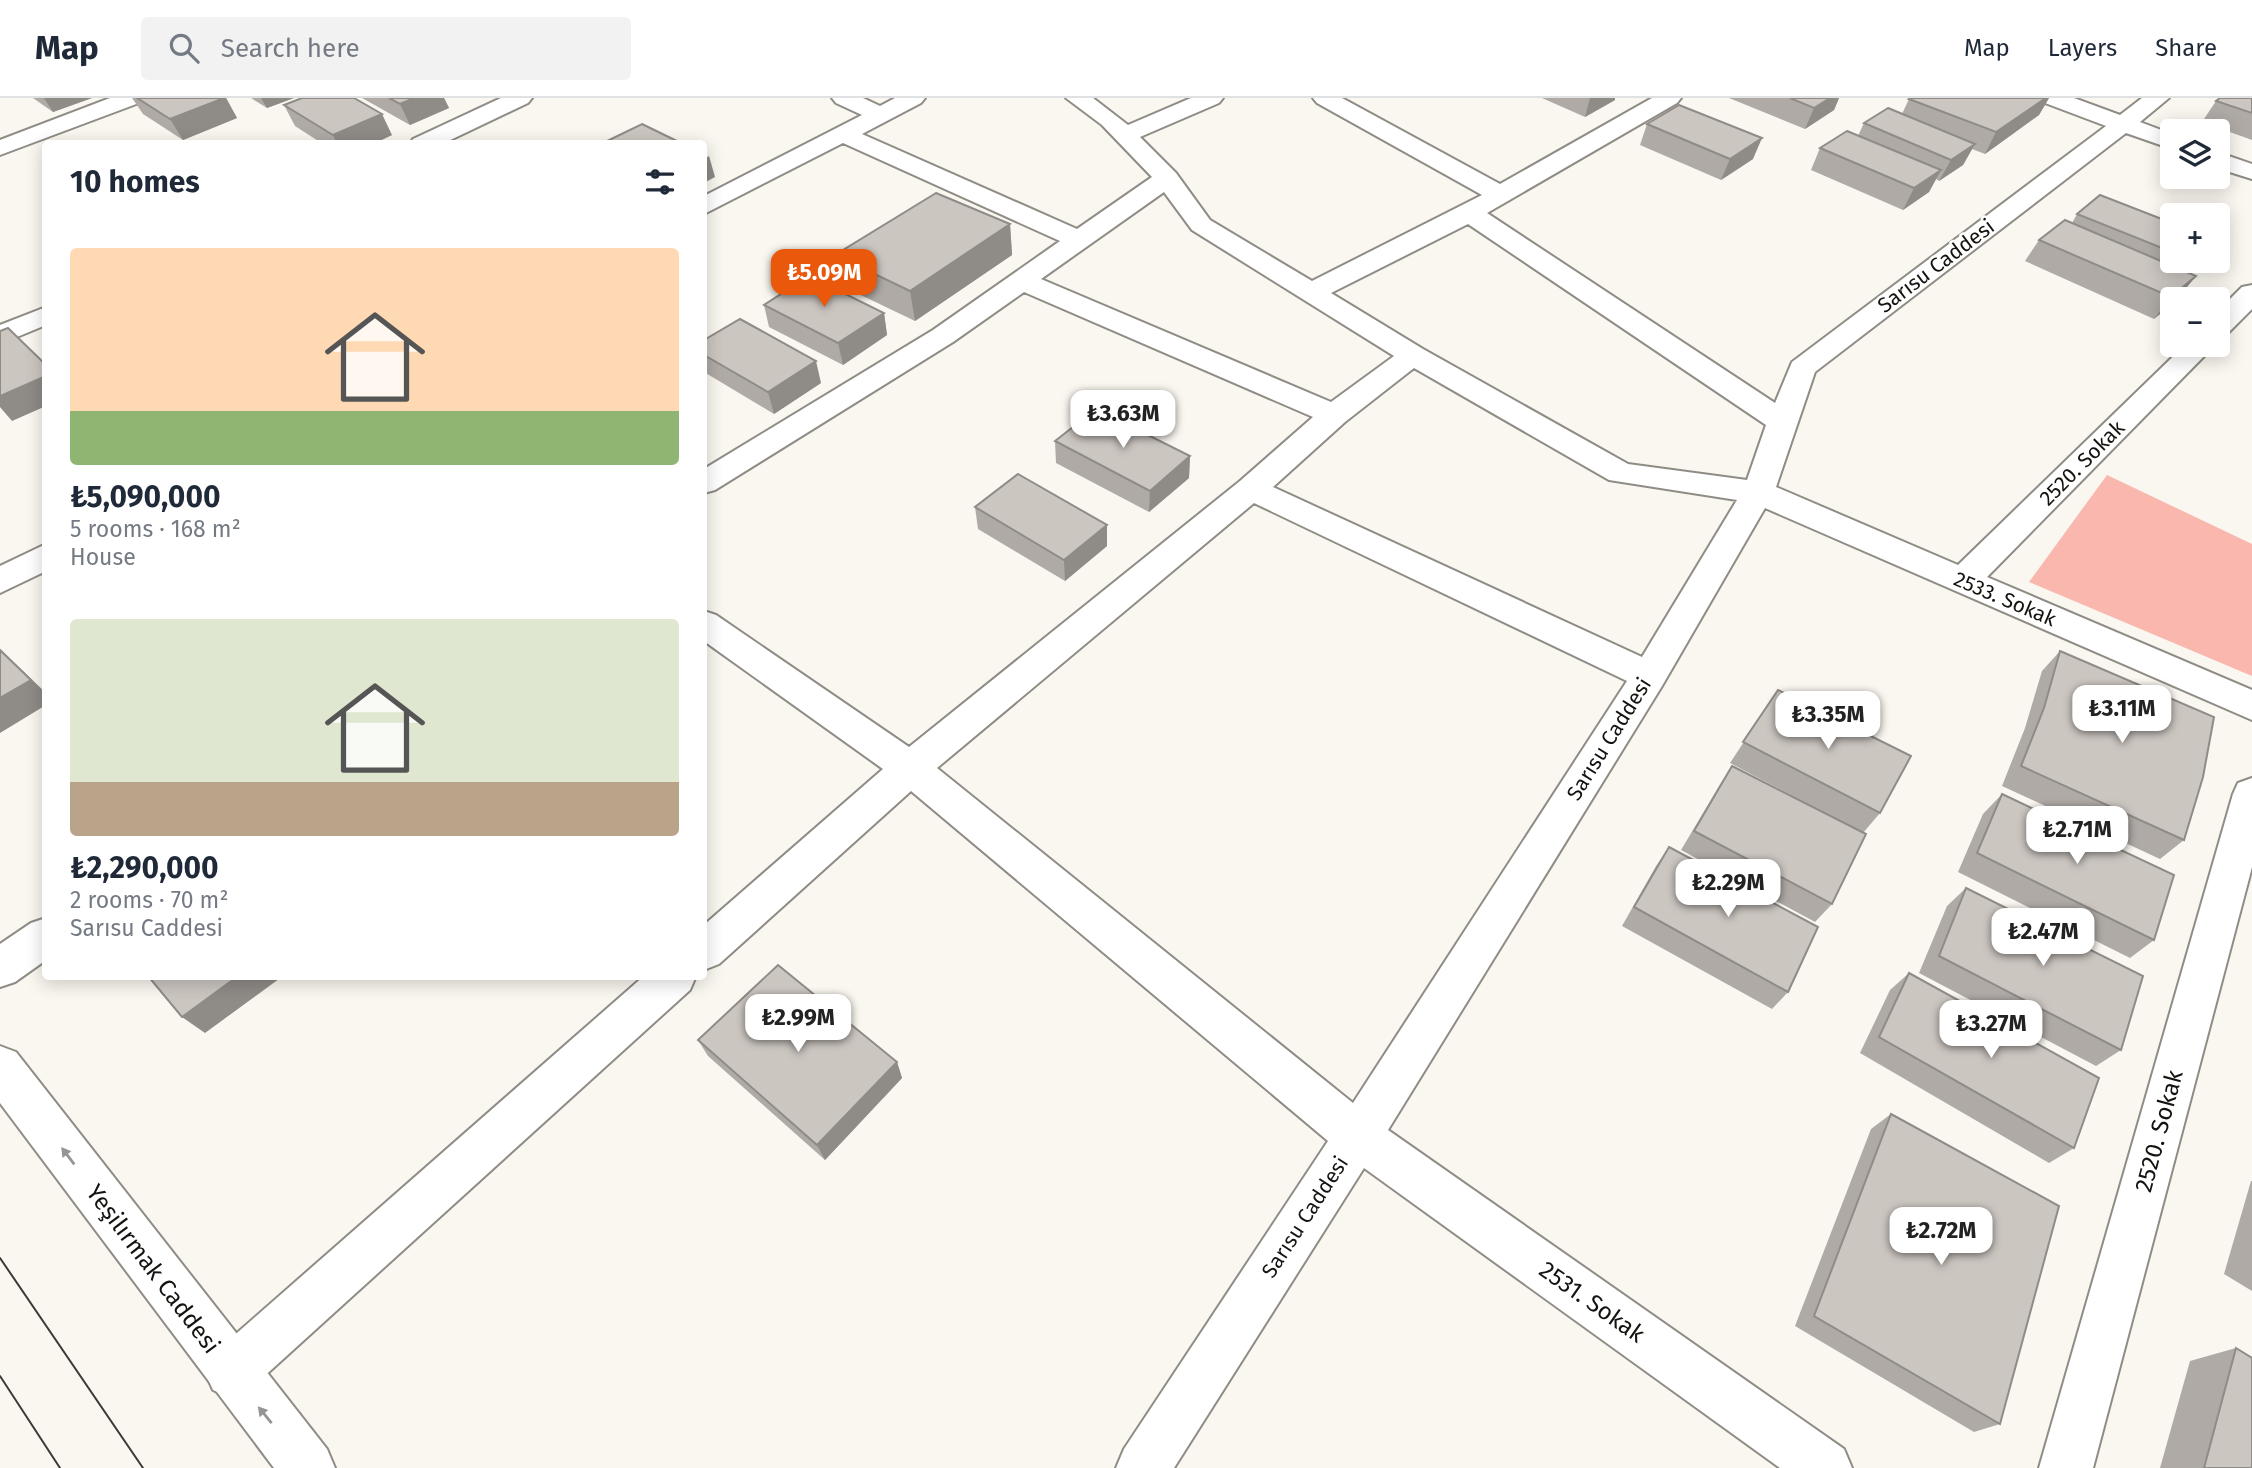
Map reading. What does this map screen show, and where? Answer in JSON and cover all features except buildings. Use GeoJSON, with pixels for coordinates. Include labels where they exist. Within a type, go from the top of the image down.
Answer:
{"type":"FeatureCollection","features":[{"type":"Feature","properties":{"kind":"street"},"geometry":{"type":"LineString","coordinates":[[0,148],[131,98]]}},
{"type":"Feature","properties":{"kind":"street"},"geometry":{"type":"LineString","coordinates":[[431,140],[520,98]]}},
{"type":"Feature","properties":{"kind":"street"},"geometry":{"type":"LineString","coordinates":[[844,98],[880,114]]}},
{"type":"Feature","properties":{"kind":"street"},"geometry":{"type":"LineString","coordinates":[[707,204],[913,98]]}},
{"type":"Feature","properties":{"kind":"street","name":"2533. Sokak"},"geometry":{"type":"LineString","coordinates":[[1078,98],[1125,135],[1167,178],[1201,225],[1413,355],[1620,473],[1758,492],[2252,706]]}},
{"type":"Feature","properties":{"kind":"street"},"geometry":{"type":"LineString","coordinates":[[1125,135],[1211,98]]}},
{"type":"Feature","properties":{"kind":"street"},"geometry":{"type":"LineString","coordinates":[[1325,98],[1501,195]]}},
{"type":"Feature","properties":{"kind":"street"},"geometry":{"type":"LineString","coordinates":[[1311,292],[1469,213],[1669,98]]}},
{"type":"Feature","properties":{"kind":"street"},"geometry":{"type":"LineString","coordinates":[[2053,98],[2160,138]]}},
{"type":"Feature","properties":{"kind":"street","name":"Sarısu Caddesi"},"geometry":{"type":"LineString","coordinates":[[1143,1468],[1359,1136],[1649,676],[1758,492],[1802,368],[2157,98]]}},
{"type":"Feature","properties":{"kind":"street"},"geometry":{"type":"LineString","coordinates":[[842,134],[1080,240]]}},
{"type":"Feature","properties":{"kind":"street"},"geometry":{"type":"LineString","coordinates":[[2230,164],[2252,172]]}},
{"type":"Feature","properties":{"kind":"street"},"geometry":{"type":"LineString","coordinates":[[707,481],[943,336],[1167,178]]}},
{"type":"Feature","properties":{"kind":"street"},"geometry":{"type":"LineString","coordinates":[[1469,213],[1784,423]]}},
{"type":"Feature","properties":{"kind":"street"},"geometry":{"type":"LineString","coordinates":[[1022,281],[1335,415]]}},
{"type":"Feature","properties":{"kind":"street"},"geometry":{"type":"LineString","coordinates":[[2230,315],[2252,293]]}},
{"type":"Feature","properties":{"kind":"street"},"geometry":{"type":"LineString","coordinates":[[0,335],[42,317]]}},
{"type":"Feature","properties":{"kind":"street"},"geometry":{"type":"LineString","coordinates":[[707,948],[910,768],[1251,489],[1335,415],[1413,355]]}},
{"type":"Feature","properties":{"kind":"street","name":"2520. Sokak"},"geometry":{"type":"LineString","coordinates":[[1964,582],[2188,357]]}},
{"type":"Feature","properties":{"kind":"street"},"geometry":{"type":"LineString","coordinates":[[1251,489],[1649,676]]}},
{"type":"Feature","properties":{"kind":"street"},"geometry":{"type":"LineString","coordinates":[[0,581],[42,558]]}},
{"type":"Feature","properties":{"kind":"street","name":"2531. Sokak"},"geometry":{"type":"LineString","coordinates":[[707,626],[910,768],[1359,1136],[1825,1468]]}},
{"type":"Feature","properties":{"kind":"street","name":"2520. Sokak"},"geometry":{"type":"LineString","coordinates":[[2066,1468],[2252,794]]}},
{"type":"Feature","properties":{"kind":"street"},"geometry":{"type":"LineString","coordinates":[[0,968],[42,939]]}},
{"type":"Feature","properties":{"kind":"street"},"geometry":{"type":"LineString","coordinates":[[231,1372],[671,980]]}},
{"type":"Feature","properties":{"kind":"street","name":"Yeşilırmak Caddesi"},"geometry":{"type":"LineString","coordinates":[[0,1067],[231,1372],[308,1468]]}},
{"type":"Feature","properties":{"kind":"shaded area"},"geometry":{"type":"Polygon","coordinates":[[[2107,475],[2252,544],[2252,676],[2029,582],[2107,475]]]}},
{"type":"Feature","properties":{"kind":"tram line"},"geometry":{"type":"LineString","coordinates":[[0,1258],[143,1468]]}},
{"type":"Feature","properties":{"kind":"tram line"},"geometry":{"type":"LineString","coordinates":[[0,1376],[60,1468]]}}]}
